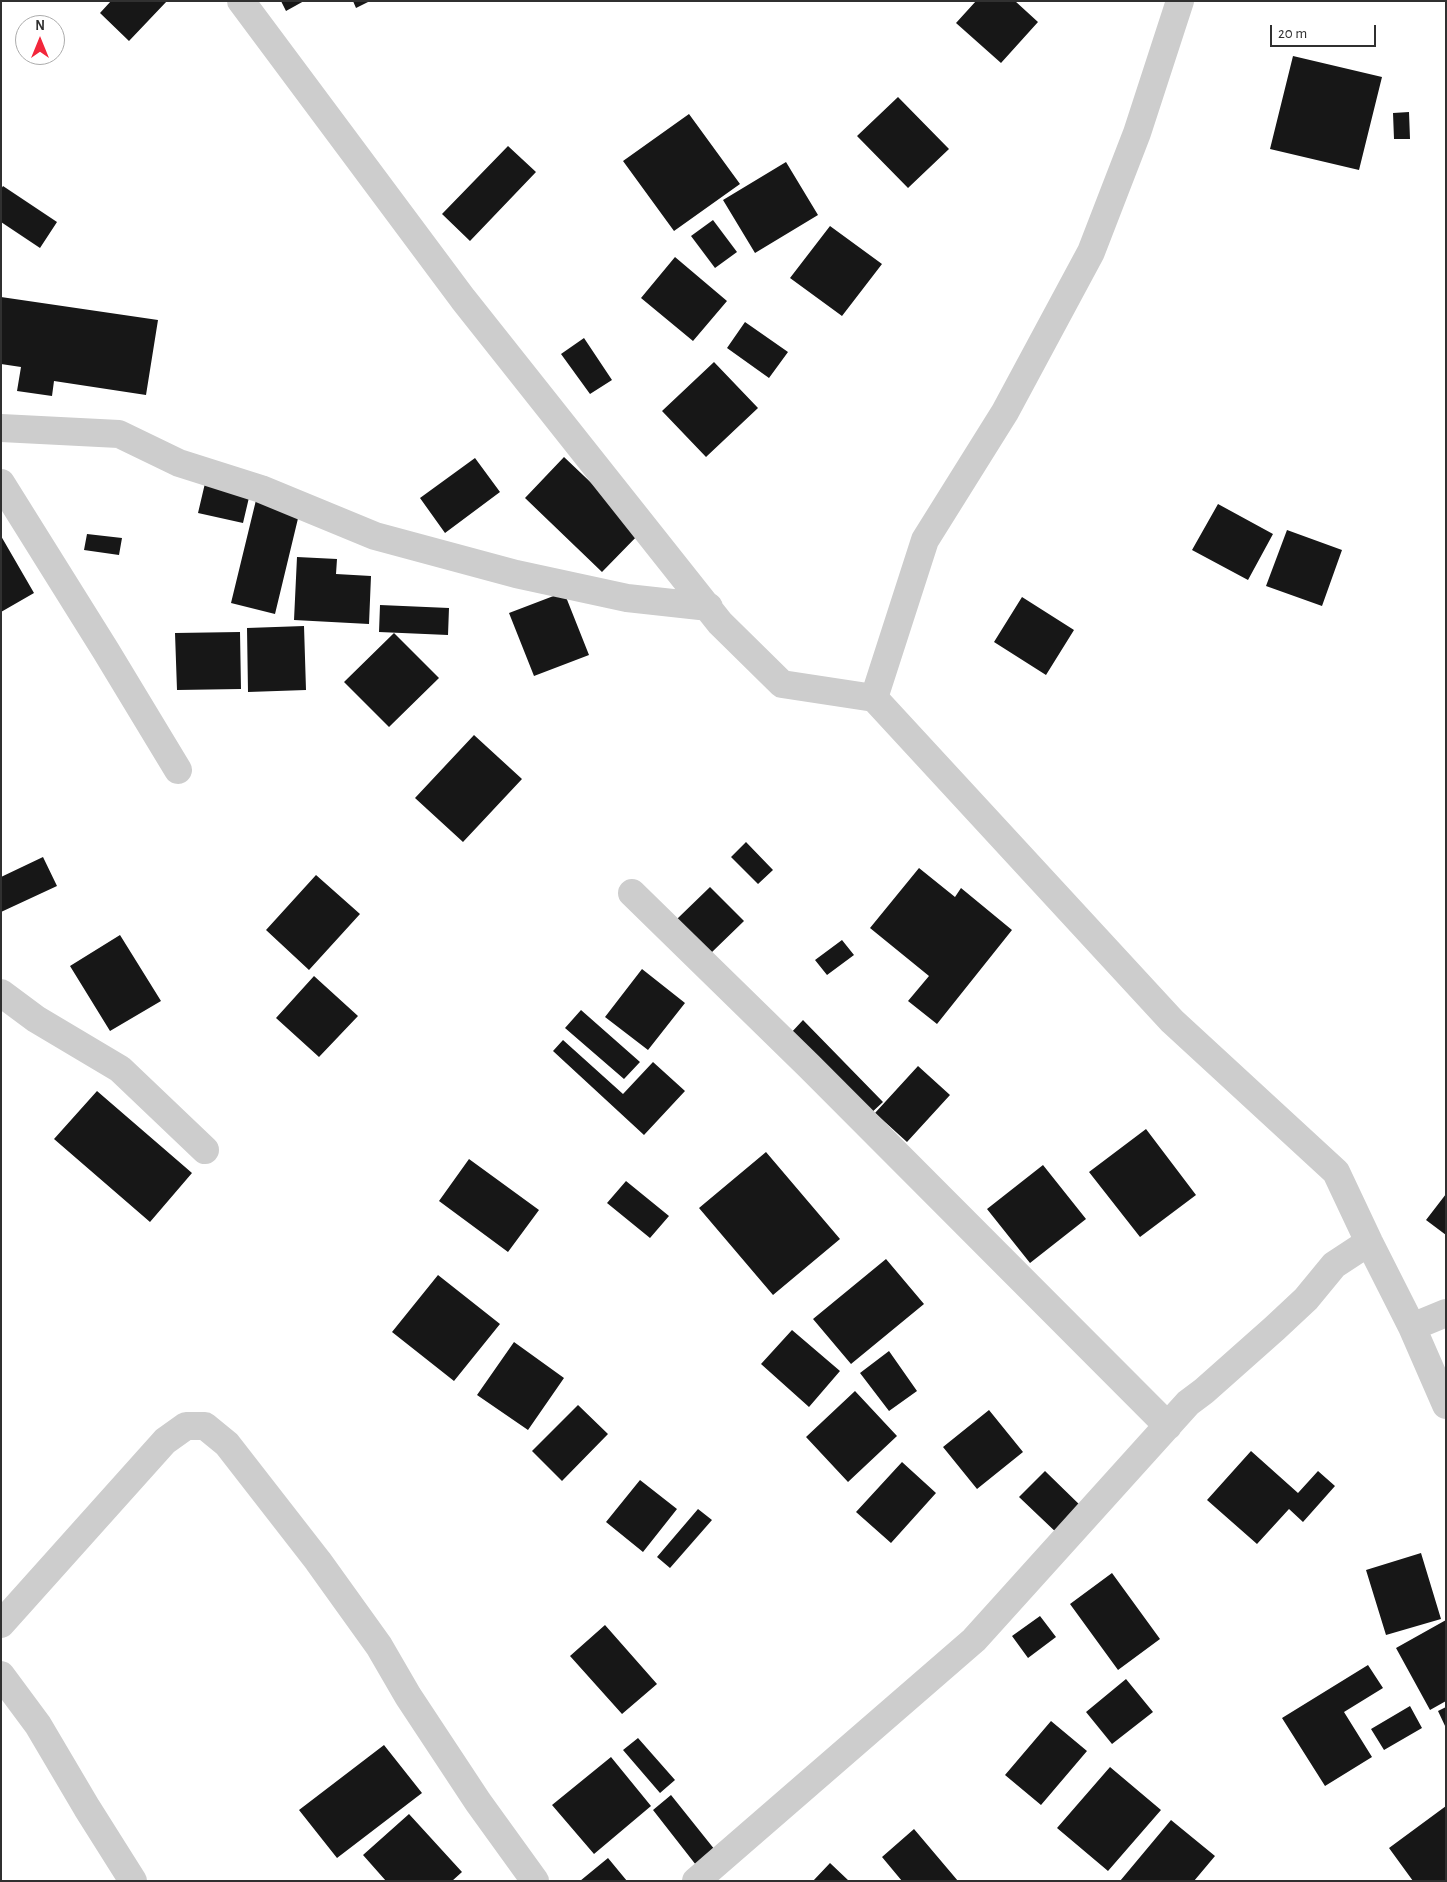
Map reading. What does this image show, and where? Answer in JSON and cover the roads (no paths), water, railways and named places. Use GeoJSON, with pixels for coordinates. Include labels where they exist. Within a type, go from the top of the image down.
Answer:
{"type":"FeatureCollection","features":[{"type":"Feature","properties":{"kind":"street"},"geometry":{"type":"LineString","coordinates":[[241,1],[463,299],[720,623],[782,684],[874,698],[1172,1022],[1336,1172],[1412,1327],[1446,1404]]}},
{"type":"Feature","properties":{"kind":"street"},"geometry":{"type":"LineString","coordinates":[[874,698],[925,540],[1005,412],[1091,252],[1137,133],[1180,1]]}},
{"type":"Feature","properties":{"kind":"street"},"geometry":{"type":"LineString","coordinates":[[1,428],[119,434],[180,463],[261,489],[374,536],[516,574],[628,598],[709,608]]}},
{"type":"Feature","properties":{"kind":"street"},"geometry":{"type":"LineString","coordinates":[[1,483],[178,770]]}},
{"type":"Feature","properties":{"kind":"street"},"geometry":{"type":"LineString","coordinates":[[632,893],[809,1066],[1168,1426]]}},
{"type":"Feature","properties":{"kind":"street"},"geometry":{"type":"LineString","coordinates":[[1,992],[36,1019],[120,1069],[205,1150]]}},
{"type":"Feature","properties":{"kind":"street"},"geometry":{"type":"LineString","coordinates":[[696,1881],[974,1640],[1188,1403],[1240,1360],[1306,1299],[1334,1265],[1369,1242]]}},
{"type":"Feature","properties":{"kind":"street"},"geometry":{"type":"LineString","coordinates":[[1412,1327],[1446,1313]]}},
{"type":"Feature","properties":{"kind":"street"},"geometry":{"type":"LineString","coordinates":[[1,1624],[165,1441],[186,1426],[205,1426],[227,1444],[318,1561],[379,1646],[408,1696],[478,1802],[535,1881]]}},
{"type":"Feature","properties":{"kind":"street"},"geometry":{"type":"LineString","coordinates":[[1,1675],[38,1725],[133,1881]]}}]}
